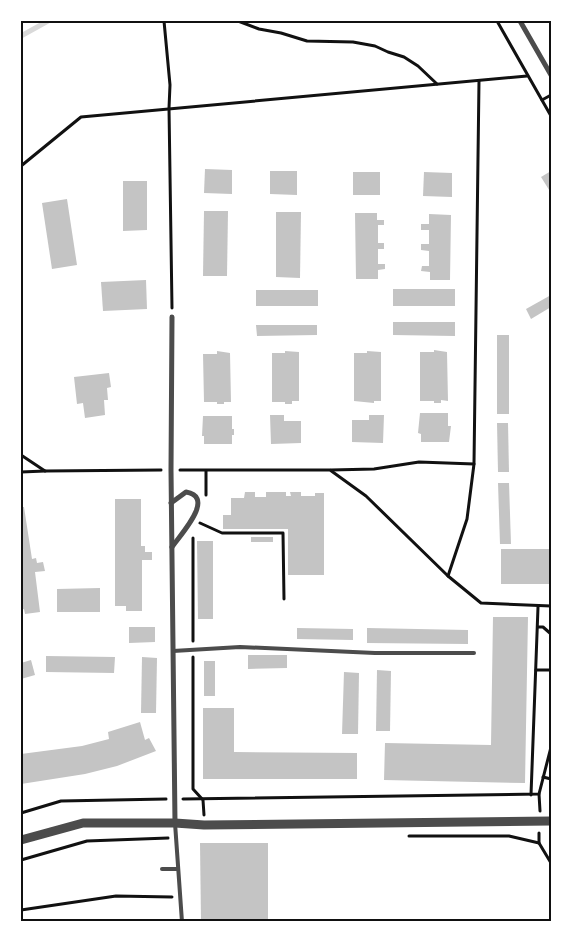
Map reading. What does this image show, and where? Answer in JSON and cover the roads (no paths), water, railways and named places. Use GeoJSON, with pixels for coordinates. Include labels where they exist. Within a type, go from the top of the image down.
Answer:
{"type":"FeatureCollection","features":[{"type":"Feature","properties":{"kind":"street"},"geometry":{"type":"LineString","coordinates":[[520,21],[551,75]]}},
{"type":"Feature","properties":{"kind":"street"},"geometry":{"type":"LineString","coordinates":[[172,317],[171,470],[175,823]]}},
{"type":"Feature","properties":{"kind":"street"},"geometry":{"type":"LineString","coordinates":[[172,504],[186,492],[194,493],[198,498],[199,504],[172,547]]}},
{"type":"Feature","properties":{"kind":"street"},"geometry":{"type":"LineString","coordinates":[[21,840],[83,823],[175,823],[204,825],[551,821]]}},
{"type":"Feature","properties":{"kind":"lane"},"geometry":{"type":"LineString","coordinates":[[173,651],[240,647],[375,653],[474,654]]}},
{"type":"Feature","properties":{"kind":"lane"},"geometry":{"type":"LineString","coordinates":[[175,823],[182,922]]}},
{"type":"Feature","properties":{"kind":"lane"},"geometry":{"type":"LineString","coordinates":[[162,869],[178,869]]}},
{"type":"Feature","properties":{"kind":"waterway"},"geometry":{"type":"LineString","coordinates":[[21,36],[48,21]]}}]}
